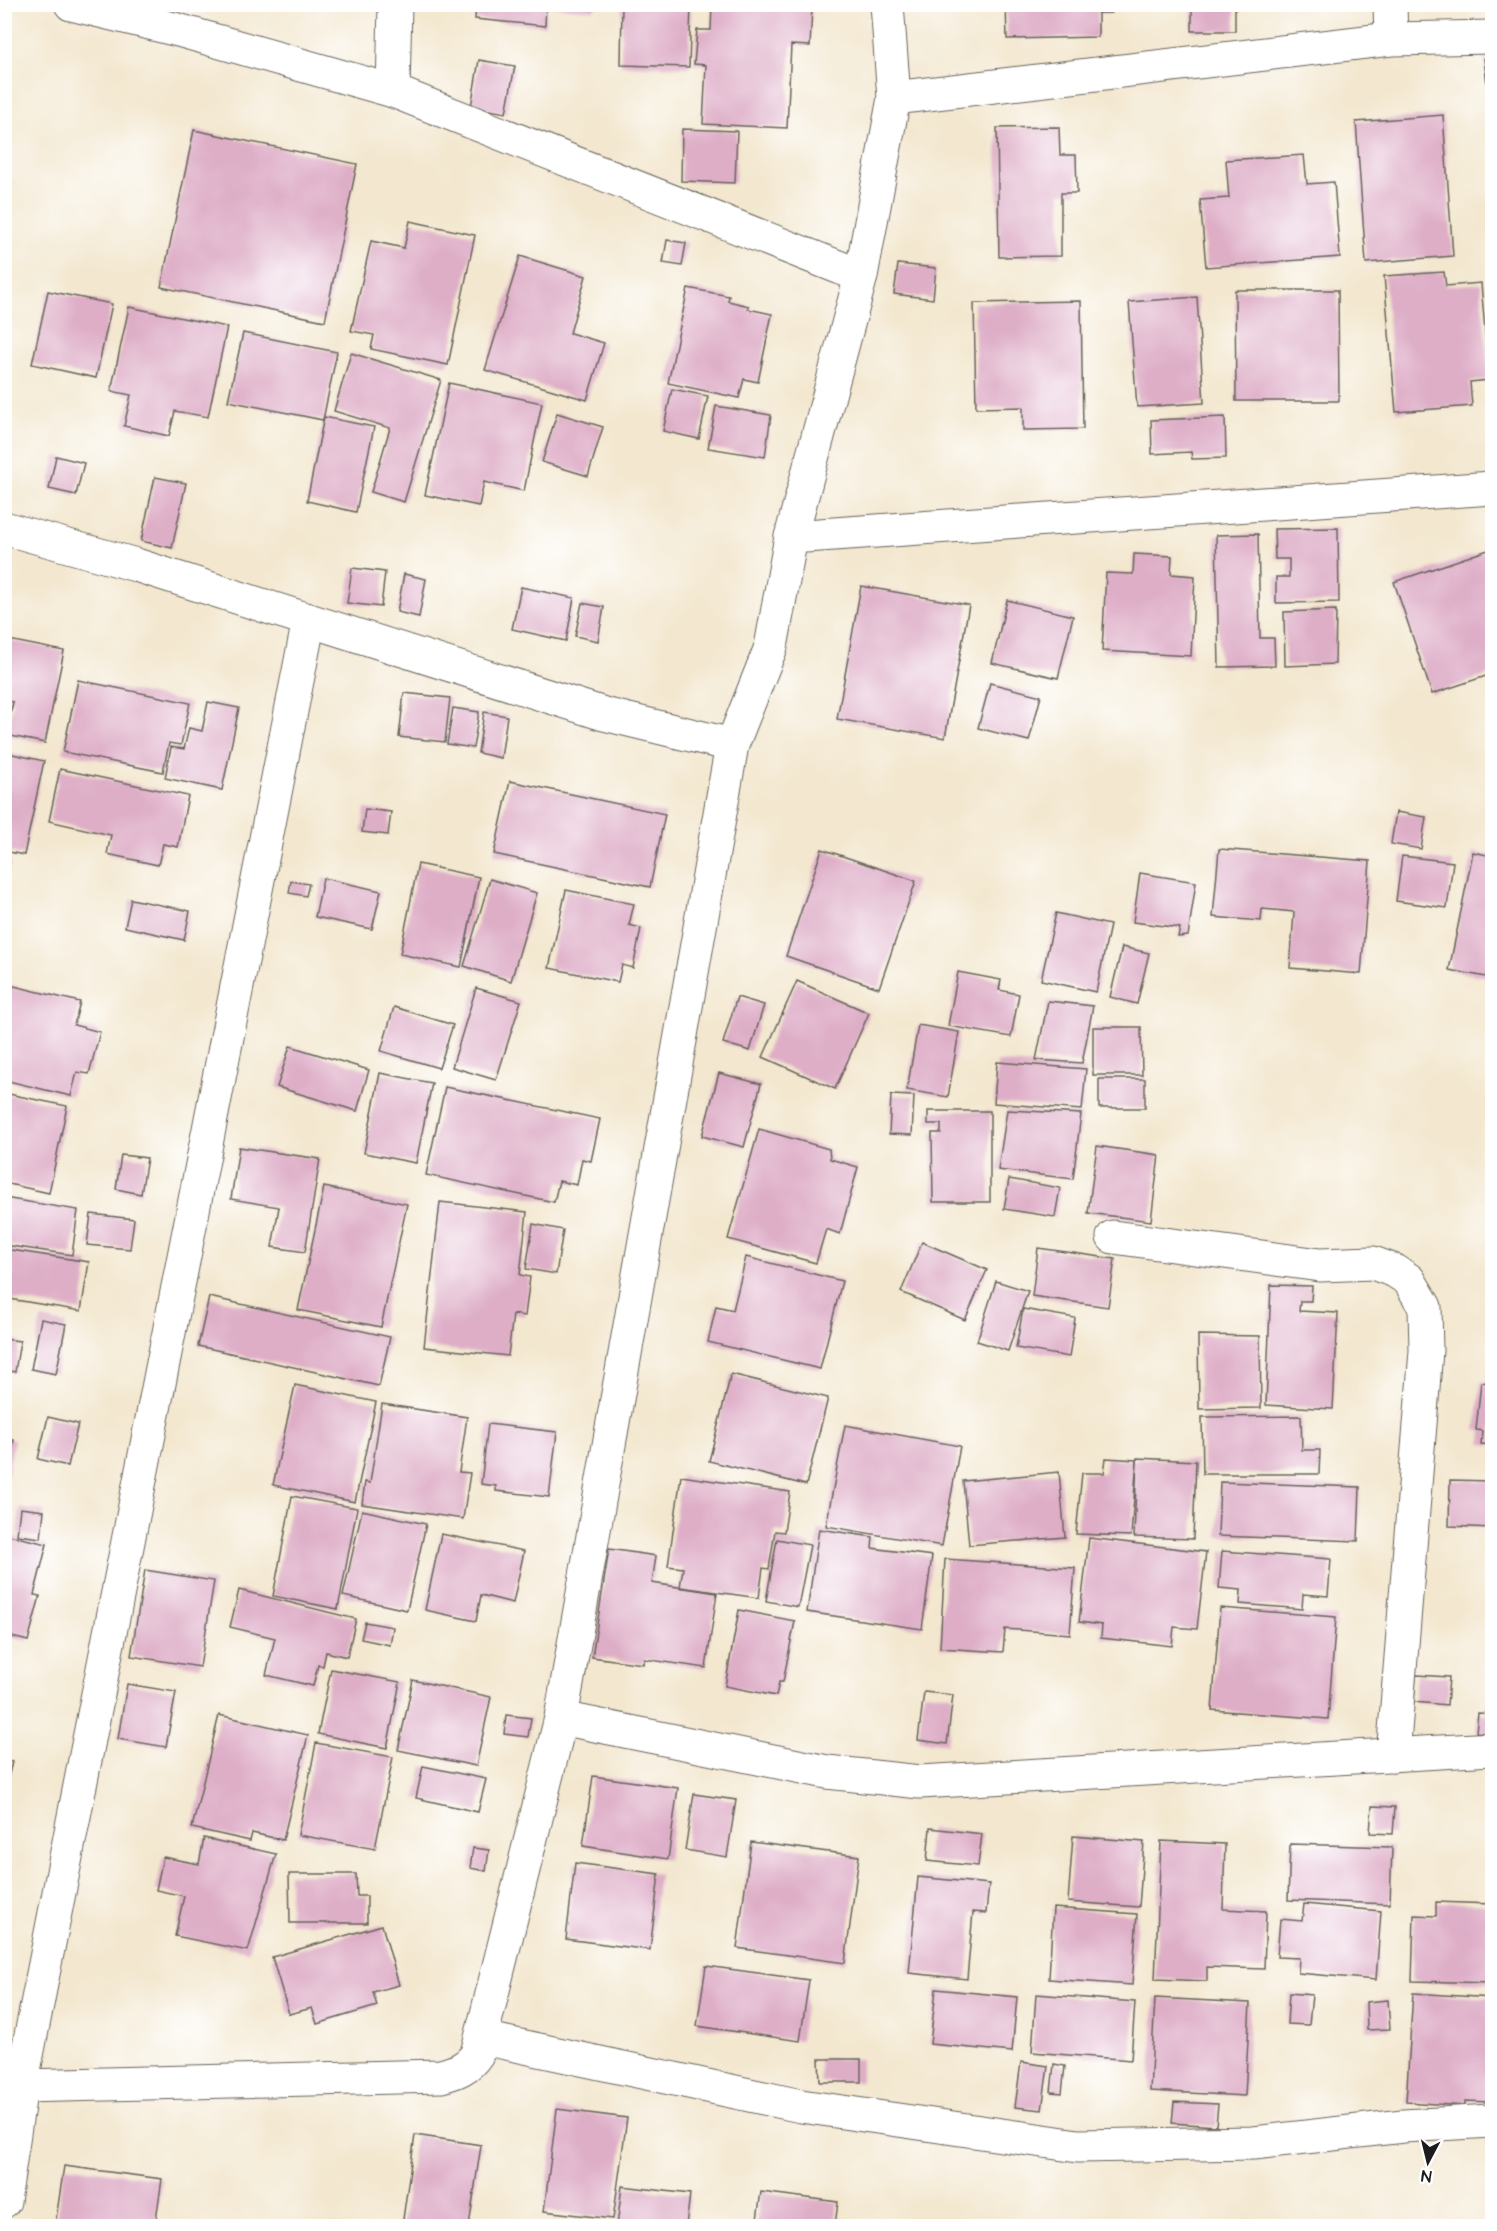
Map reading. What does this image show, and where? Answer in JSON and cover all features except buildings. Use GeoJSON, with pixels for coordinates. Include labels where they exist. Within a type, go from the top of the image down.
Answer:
{"type":"FeatureCollection","features":[{"type":"Feature","properties":{"kind":"street"},"geometry":{"type":"LineString","coordinates":[[71,4],[178,30],[393,91],[861,276]]}},
{"type":"Feature","properties":{"kind":"street"},"geometry":{"type":"LineString","coordinates":[[393,91],[394,4]]}},
{"type":"Feature","properties":{"kind":"street"},"geometry":{"type":"LineString","coordinates":[[13,2085],[441,2076],[459,2071],[473,2060],[483,2038],[561,1718],[732,745],[771,647],[791,537],[861,276],[894,98],[887,4]]}},
{"type":"Feature","properties":{"kind":"street"},"geometry":{"type":"LineString","coordinates":[[1390,4],[1391,39]]}},
{"type":"Feature","properties":{"kind":"street"},"geometry":{"type":"LineString","coordinates":[[894,98],[1391,39],[1492,37]]}},
{"type":"Feature","properties":{"kind":"street"},"geometry":{"type":"LineString","coordinates":[[791,537],[1492,488]]}},
{"type":"Feature","properties":{"kind":"street"},"geometry":{"type":"LineString","coordinates":[[4,528],[136,565],[604,714],[732,745]]}},
{"type":"Feature","properties":{"kind":"street"},"geometry":{"type":"LineString","coordinates":[[4,2201],[13,2085],[309,620]]}},
{"type":"Feature","properties":{"kind":"street"},"geometry":{"type":"LineString","coordinates":[[1113,1237],[1320,1265],[1373,1263],[1395,1271],[1409,1280],[1425,1307],[1426,1351],[1393,1755]]}},
{"type":"Feature","properties":{"kind":"street"},"geometry":{"type":"LineString","coordinates":[[561,1718],[827,1772],[920,1782],[1492,1749]]}},
{"type":"Feature","properties":{"kind":"street"},"geometry":{"type":"LineString","coordinates":[[483,2038],[801,2106],[1078,2146],[1254,2143],[1403,2126],[1492,2121]]}}]}
